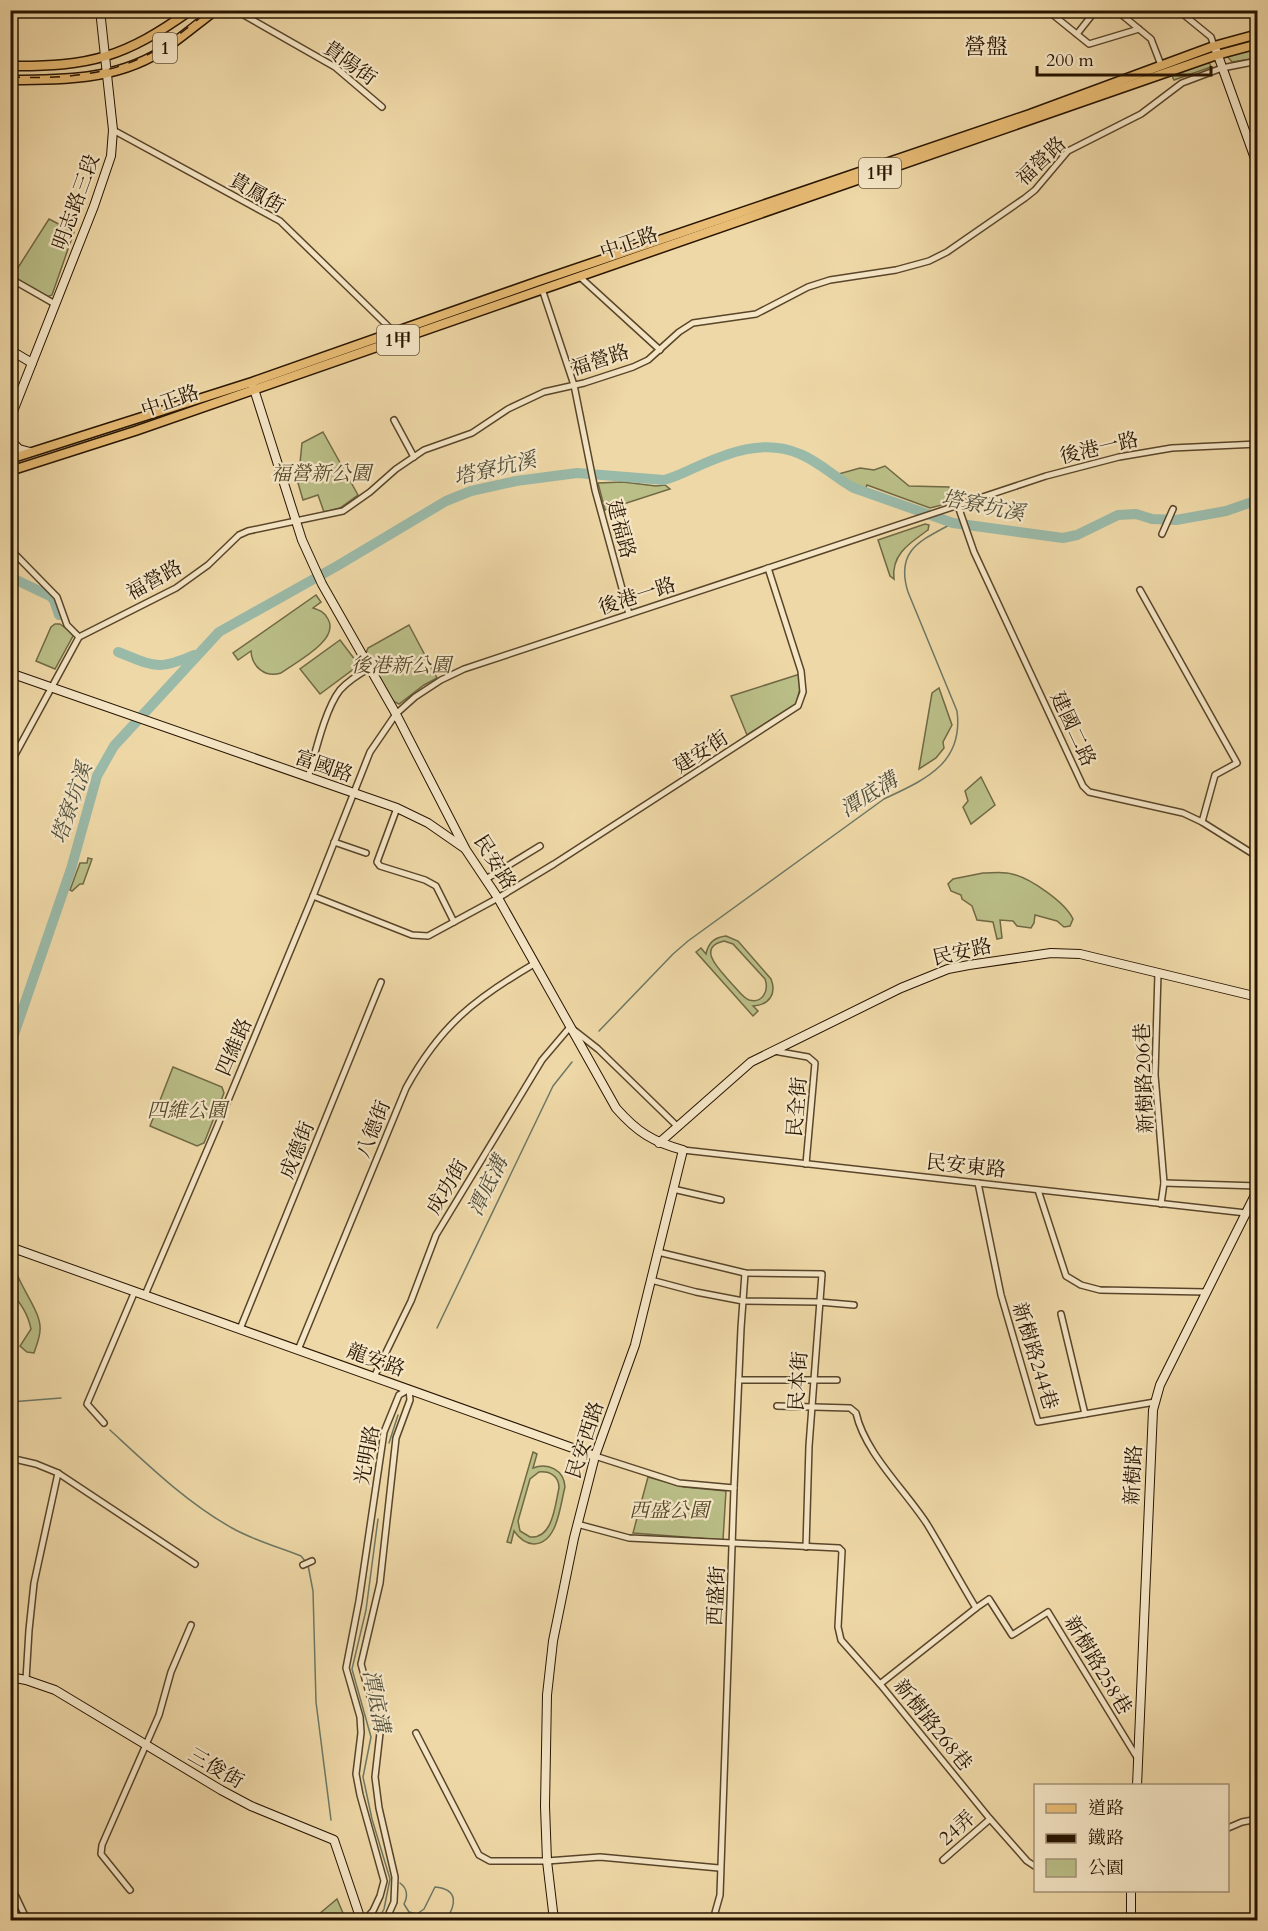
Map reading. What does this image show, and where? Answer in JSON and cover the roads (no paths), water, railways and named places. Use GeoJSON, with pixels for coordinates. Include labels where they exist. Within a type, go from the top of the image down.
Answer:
{"type":"FeatureCollection","features":[{"type":"Feature","properties":{"kind":"main road","name":"1"},"geometry":{"type":"LineString","coordinates":[[10,66],[53,67],[106,58],[152,37],[191,10]]}},
{"type":"Feature","properties":{"kind":"main road","name":"1"},"geometry":{"type":"LineString","coordinates":[[10,80],[65,80],[108,74],[160,52],[216,10]]}},
{"type":"Feature","properties":{"kind":"main road","name":"中正路"},"geometry":{"type":"LineString","coordinates":[[10,471],[145,427],[394,332],[541,285],[580,278],[1257,34]]}},
{"type":"Feature","properties":{"kind":"main road","name":"中正路"},"geometry":{"type":"LineString","coordinates":[[10,459],[253,386],[1030,114],[1161,65],[1216,50],[1257,44]]}},
{"type":"Feature","properties":{"kind":"street","name":"明志路三段"},"geometry":{"type":"LineString","coordinates":[[10,419],[111,156],[113,130],[100,10]]}},
{"type":"Feature","properties":{"kind":"street","name":"貴陽街"},"geometry":{"type":"LineString","coordinates":[[235,10],[335,67],[382,107]]}},
{"type":"Feature","properties":{"kind":"street"},"geometry":{"type":"LineString","coordinates":[[1047,10],[1089,44],[1139,29]]}},
{"type":"Feature","properties":{"kind":"street"},"geometry":{"type":"LineString","coordinates":[[1077,34],[1096,10]]}},
{"type":"Feature","properties":{"kind":"street"},"geometry":{"type":"LineString","coordinates":[[1116,10],[1151,39],[1161,65]]}},
{"type":"Feature","properties":{"kind":"street"},"geometry":{"type":"LineString","coordinates":[[1178,10],[1212,37],[1257,167]]}},
{"type":"Feature","properties":{"kind":"street","name":"福營路"},"geometry":{"type":"LineString","coordinates":[[79,637],[176,588],[208,565],[239,536],[248,531],[343,511],[414,457],[442,442],[472,433],[508,409],[544,392],[633,368],[648,360],[679,332],[693,323],[756,314],[808,287],[830,280],[896,270],[929,261],[947,252],[1025,198],[1035,190],[1068,150],[1141,114],[1182,83],[1222,68],[1257,61]]}},
{"type":"Feature","properties":{"kind":"street","name":"貴鳳街"},"geometry":{"type":"LineString","coordinates":[[113,130],[280,221],[394,332]]}},
{"type":"Feature","properties":{"kind":"street"},"geometry":{"type":"LineString","coordinates":[[580,278],[660,350]]}},
{"type":"Feature","properties":{"kind":"street"},"geometry":{"type":"LineString","coordinates":[[13,280],[55,304]]}},
{"type":"Feature","properties":{"kind":"street"},"geometry":{"type":"LineString","coordinates":[[541,285],[574,385]]}},
{"type":"Feature","properties":{"kind":"street"},"geometry":{"type":"LineString","coordinates":[[10,350],[32,363]]}},
{"type":"Feature","properties":{"kind":"street","name":"建福路"},"geometry":{"type":"LineString","coordinates":[[574,385],[594,487],[629,614]]}},
{"type":"Feature","properties":{"kind":"street"},"geometry":{"type":"LineString","coordinates":[[253,386],[296,522]]}},
{"type":"Feature","properties":{"kind":"street"},"geometry":{"type":"LineString","coordinates":[[394,420],[414,457]]}},
{"type":"Feature","properties":{"kind":"street"},"geometry":{"type":"LineString","coordinates":[[10,440],[19,449],[35,452]]}},
{"type":"Feature","properties":{"kind":"street","name":"後港一路"},"geometry":{"type":"LineString","coordinates":[[396,714],[415,697],[441,680],[464,669],[898,525],[957,508],[1046,476],[1119,457],[1172,448],[1257,444]]}},
{"type":"Feature","properties":{"kind":"street","name":"建國二路"},"geometry":{"type":"LineString","coordinates":[[957,508],[971,544],[1083,786],[1089,792],[1169,809],[1202,822],[1257,857]]}},
{"type":"Feature","properties":{"kind":"street"},"geometry":{"type":"LineString","coordinates":[[1162,534],[1173,509]]}},
{"type":"Feature","properties":{"kind":"street","name":"民安路"},"geometry":{"type":"LineString","coordinates":[[296,522],[322,584],[396,714],[466,850],[498,898],[570,1027],[598,1049],[678,1127]]}},
{"type":"Feature","properties":{"kind":"street"},"geometry":{"type":"LineString","coordinates":[[10,549],[57,597],[68,625],[79,637],[10,764]]}},
{"type":"Feature","properties":{"kind":"street","name":"建安街"},"geometry":{"type":"LineString","coordinates":[[498,898],[798,706],[803,692],[801,671],[768,568]]}},
{"type":"Feature","properties":{"kind":"street"},"geometry":{"type":"LineString","coordinates":[[1140,590],[1237,763],[1215,775],[1202,822]]}},
{"type":"Feature","properties":{"kind":"street"},"geometry":{"type":"LineString","coordinates":[[308,778],[328,715],[339,691],[353,678],[370,668]]}},
{"type":"Feature","properties":{"kind":"street"},"geometry":{"type":"LineString","coordinates":[[10,673],[51,688]]}},
{"type":"Feature","properties":{"kind":"street","name":"富國路"},"geometry":{"type":"LineString","coordinates":[[51,688],[396,808],[435,827],[466,850]]}},
{"type":"Feature","properties":{"kind":"street","name":"四維路"},"geometry":{"type":"LineString","coordinates":[[145,1295],[313,896],[352,793],[374,746],[396,714]]}},
{"type":"Feature","properties":{"kind":"street"},"geometry":{"type":"LineString","coordinates":[[396,808],[377,860],[380,866],[426,880],[436,886],[454,922]]}},
{"type":"Feature","properties":{"kind":"street"},"geometry":{"type":"LineString","coordinates":[[334,842],[366,854]]}},
{"type":"Feature","properties":{"kind":"street"},"geometry":{"type":"LineString","coordinates":[[486,879],[540,846]]}},
{"type":"Feature","properties":{"kind":"street"},"geometry":{"type":"LineString","coordinates":[[313,896],[419,937],[428,936],[498,898]]}},
{"type":"Feature","properties":{"kind":"street","name":"民安路"},"geometry":{"type":"LineString","coordinates":[[659,1143],[751,1062],[901,987],[948,969],[1013,957],[1069,953],[1257,997]]}},
{"type":"Feature","properties":{"kind":"street","name":"八德街"},"geometry":{"type":"LineString","coordinates":[[298,1350],[406,1088],[421,1062],[438,1038],[472,1004],[534,964]]}},
{"type":"Feature","properties":{"kind":"street","name":"新樹路206巷"},"geometry":{"type":"LineString","coordinates":[[1158,973],[1155,1075],[1164,1183],[1161,1204]]}},
{"type":"Feature","properties":{"kind":"street","name":"成德街"},"geometry":{"type":"LineString","coordinates":[[240,1329],[381,981]]}},
{"type":"Feature","properties":{"kind":"street"},"geometry":{"type":"LineString","coordinates":[[570,1027],[616,1108],[632,1125],[659,1143],[683,1150]]}},
{"type":"Feature","properties":{"kind":"street","name":"成功街"},"geometry":{"type":"LineString","coordinates":[[374,1377],[411,1301],[436,1235],[542,1060],[570,1027]]}},
{"type":"Feature","properties":{"kind":"street","name":"民全街"},"geometry":{"type":"LineString","coordinates":[[773,1051],[808,1057],[815,1063],[806,1164]]}},
{"type":"Feature","properties":{"kind":"street","name":"民安東路"},"geometry":{"type":"LineString","coordinates":[[683,1150],[1246,1213]]}},
{"type":"Feature","properties":{"kind":"street","name":"民安西路"},"geometry":{"type":"LineString","coordinates":[[554,1920],[547,1861],[544,1794],[547,1695],[553,1639],[595,1456],[635,1345],[683,1150]]}},
{"type":"Feature","properties":{"kind":"street","name":"新樹路244巷"},"geometry":{"type":"LineString","coordinates":[[978,1183],[1001,1295],[1038,1422],[1155,1402]]}},
{"type":"Feature","properties":{"kind":"street"},"geometry":{"type":"LineString","coordinates":[[1164,1183],[1257,1188]]}},
{"type":"Feature","properties":{"kind":"street","name":"新樹路"},"geometry":{"type":"LineString","coordinates":[[1137,1784],[1151,1446],[1155,1402],[1160,1384],[1257,1188]]}},
{"type":"Feature","properties":{"kind":"street"},"geometry":{"type":"LineString","coordinates":[[674,1189],[721,1200]]}},
{"type":"Feature","properties":{"kind":"street"},"geometry":{"type":"LineString","coordinates":[[1038,1190],[1066,1276],[1082,1285],[1100,1290],[1206,1292]]}},
{"type":"Feature","properties":{"kind":"street","name":"龍安路"},"geometry":{"type":"LineString","coordinates":[[10,1247],[595,1456],[679,1483],[734,1488]]}},
{"type":"Feature","properties":{"kind":"street"},"geometry":{"type":"LineString","coordinates":[[658,1252],[745,1273]]}},
{"type":"Feature","properties":{"kind":"street","name":"民本街"},"geometry":{"type":"LineString","coordinates":[[745,1273],[822,1274],[812,1407],[806,1547]]}},
{"type":"Feature","properties":{"kind":"street","name":"西盛街"},"geometry":{"type":"LineString","coordinates":[[713,1920],[720,1895],[719,1868],[734,1488],[745,1273]]}},
{"type":"Feature","properties":{"kind":"street"},"geometry":{"type":"LineString","coordinates":[[651,1280],[743,1301],[854,1305]]}},
{"type":"Feature","properties":{"kind":"street"},"geometry":{"type":"LineString","coordinates":[[104,1423],[87,1404],[135,1291]]}},
{"type":"Feature","properties":{"kind":"street"},"geometry":{"type":"LineString","coordinates":[[1061,1314],[1085,1414]]}},
{"type":"Feature","properties":{"kind":"street"},"geometry":{"type":"LineString","coordinates":[[739,1380],[837,1380]]}},
{"type":"Feature","properties":{"kind":"street","name":"光明路"},"geometry":{"type":"LineString","coordinates":[[363,1920],[373,1911],[384,1881],[356,1774],[362,1733],[360,1717],[346,1668],[359,1601],[384,1432],[399,1395],[409,1389],[410,1400],[396,1438],[380,1583],[361,1664],[380,1733],[375,1777],[379,1808],[395,1877],[394,1902],[386,1920]]}},
{"type":"Feature","properties":{"kind":"street"},"geometry":{"type":"LineString","coordinates":[[777,1406],[850,1408],[856,1413],[874,1452],[926,1523],[976,1608]]}},
{"type":"Feature","properties":{"kind":"street"},"geometry":{"type":"LineString","coordinates":[[10,1458],[36,1464],[58,1473],[195,1564]]}},
{"type":"Feature","properties":{"kind":"street"},"geometry":{"type":"LineString","coordinates":[[26,1680],[34,1583],[58,1473]]}},
{"type":"Feature","properties":{"kind":"street"},"geometry":{"type":"LineString","coordinates":[[578,1524],[629,1538],[839,1548],[842,1551],[838,1627],[841,1640],[880,1684]]}},
{"type":"Feature","properties":{"kind":"street"},"geometry":{"type":"LineString","coordinates":[[303,1566],[312,1561]]}},
{"type":"Feature","properties":{"kind":"street","name":"新樹路258巷"},"geometry":{"type":"LineString","coordinates":[[976,1608],[989,1599],[1012,1635],[1048,1612],[1138,1760]]}},
{"type":"Feature","properties":{"kind":"street","name":"新樹路268巷"},"geometry":{"type":"LineString","coordinates":[[976,1608],[880,1684],[990,1819],[1034,1867]]}},
{"type":"Feature","properties":{"kind":"street"},"geometry":{"type":"LineString","coordinates":[[130,1890],[101,1854],[102,1845],[159,1715],[171,1672],[191,1625]]}},
{"type":"Feature","properties":{"kind":"street","name":"三俊街"},"geometry":{"type":"LineString","coordinates":[[10,1677],[55,1690],[252,1806],[334,1839],[363,1920]]}},
{"type":"Feature","properties":{"kind":"street"},"geometry":{"type":"LineString","coordinates":[[416,1733],[479,1855],[490,1862],[600,1857],[719,1868]]}},
{"type":"Feature","properties":{"kind":"street","name":"24弄"},"geometry":{"type":"LineString","coordinates":[[943,1860],[990,1819]]}},
{"type":"Feature","properties":{"kind":"street"},"geometry":{"type":"LineString","coordinates":[[1229,1827],[1257,1819]]}},
{"type":"Feature","properties":{"kind":"street"},"geometry":{"type":"LineString","coordinates":[[10,1884],[27,1920]]}},
{"type":"Feature","properties":{"kind":"street"},"geometry":{"type":"LineString","coordinates":[[1131,1892],[1131,1920]]}},
{"type":"Feature","properties":{"kind":"street"},"geometry":{"type":"LineString","coordinates":[[678,1919],[754,1920]]}},
{"type":"Feature","properties":{"kind":"street"},"geometry":{"type":"LineString","coordinates":[[809,1920],[815,1920]]}},
{"type":"Feature","properties":{"kind":"waterway","name":"塔寮坑溪"},"geometry":{"type":"LineString","coordinates":[[10,1046],[71,869],[97,776],[114,746],[219,632],[337,566],[446,501],[471,491],[516,481],[577,473],[664,480],[707,462],[759,447],[786,449],[800,454],[854,488],[953,523],[1063,538],[1077,535],[1118,515],[1136,514],[1152,519],[1176,520],[1226,511],[1258,500]]}},
{"type":"Feature","properties":{"kind":"waterway","name":"潭底溝"},"geometry":{"type":"LineString","coordinates":[[599,1031],[688,941],[884,799],[927,777],[948,757],[958,729],[957,711],[908,592],[905,566],[913,548],[930,535],[953,523]]}},
{"type":"Feature","properties":{"kind":"waterway"},"geometry":{"type":"LineString","coordinates":[[10,577],[50,596],[54,600],[59,615]]}},
{"type":"Feature","properties":{"kind":"waterway"},"geometry":{"type":"LineString","coordinates":[[118,652],[156,665],[172,663],[194,655]]}},
{"type":"Feature","properties":{"kind":"waterway","name":"潭底溝"},"geometry":{"type":"LineString","coordinates":[[437,1328],[553,1086],[572,1062]]}},
{"type":"Feature","properties":{"kind":"waterway"},"geometry":{"type":"LineString","coordinates":[[10,1402],[61,1398]]}},
{"type":"Feature","properties":{"kind":"waterway","name":"潭底溝"},"geometry":{"type":"LineString","coordinates":[[389,1443],[398,1415]]}},
{"type":"Feature","properties":{"kind":"waterway"},"geometry":{"type":"LineString","coordinates":[[110,1430],[168,1482],[215,1518],[248,1536],[301,1556],[305,1561]]}},
{"type":"Feature","properties":{"kind":"waterway","name":"潭底溝"},"geometry":{"type":"LineString","coordinates":[[378,1519],[366,1610],[352,1669],[371,1737],[363,1777],[372,1819],[390,1879],[384,1909],[378,1920]]}},
{"type":"Feature","properties":{"kind":"waterway"},"geometry":{"type":"LineString","coordinates":[[308,1565],[313,1591],[316,1702],[331,1820]]}},
{"type":"Feature","properties":{"kind":"waterway"},"geometry":{"type":"LineString","coordinates":[[400,1883],[406,1893],[404,1904],[409,1912],[417,1914],[424,1909],[435,1887],[443,1888],[452,1894],[452,1909],[446,1920]]}},
{"type":"Feature","properties":{"kind":"railway"},"geometry":{"type":"LineString","coordinates":[[10,77],[86,74],[123,65],[158,49],[210,10]]}},
{"type":"Feature","properties":{"kind":"district","name":"營盤"},"geometry":{"type":"Point","coordinates":[986,47]}},
{"type":"Feature","properties":{"kind":"park label","name":"福營新公園"},"geometry":{"type":"Point","coordinates":[321,473]}},
{"type":"Feature","properties":{"kind":"park label","name":"後港新公園"},"geometry":{"type":"Point","coordinates":[401,665]}},
{"type":"Feature","properties":{"kind":"park label","name":"四維公園"},"geometry":{"type":"Point","coordinates":[187,1110]}},
{"type":"Feature","properties":{"kind":"park label","name":"西盛公園"},"geometry":{"type":"Point","coordinates":[669,1510]}}]}
